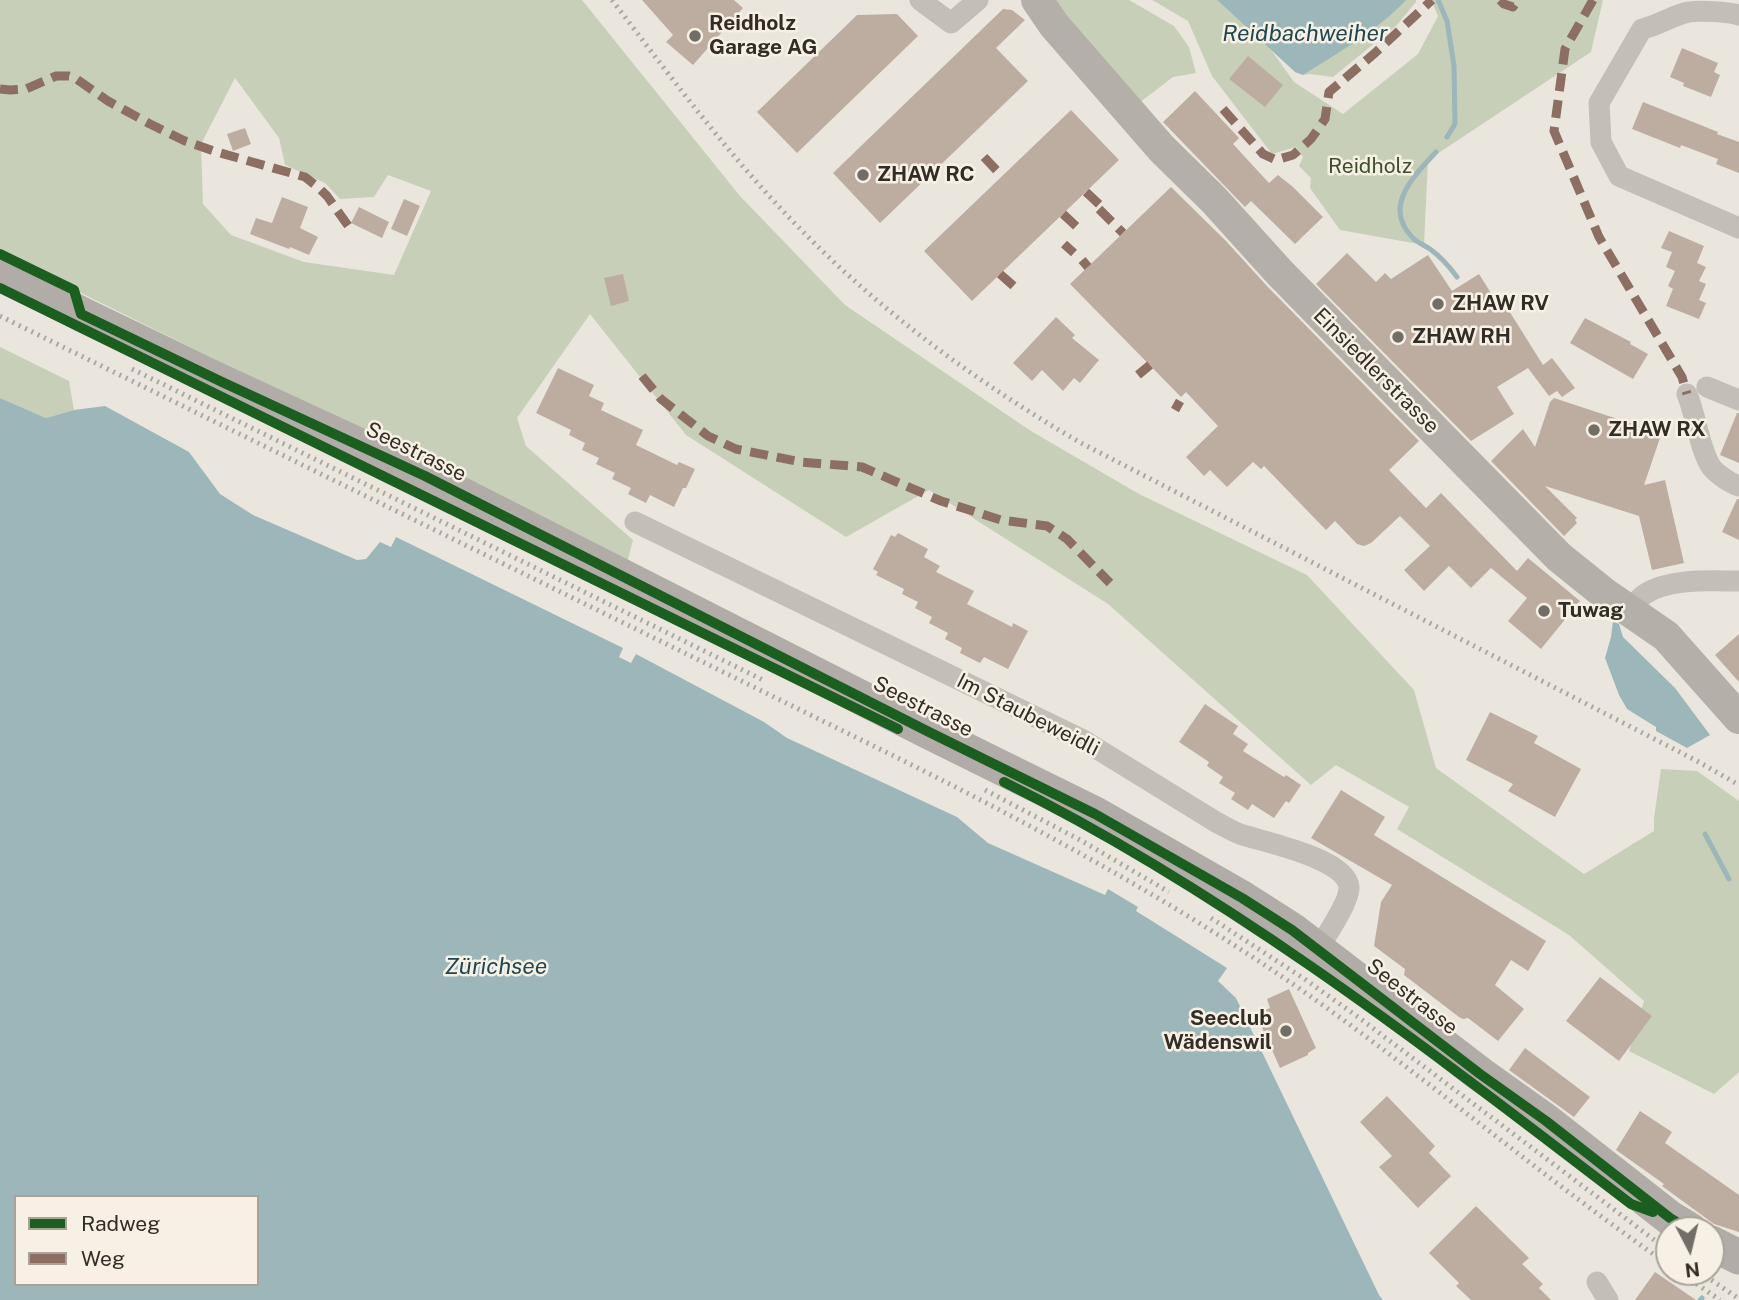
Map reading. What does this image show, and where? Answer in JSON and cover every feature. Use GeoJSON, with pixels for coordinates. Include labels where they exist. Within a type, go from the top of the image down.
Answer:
{"type":"FeatureCollection","features":[{"type":"Feature","properties":{"kind":"main road","name":"Einsiedlerstrasse"},"geometry":{"type":"LineString","coordinates":[[1037,0],[1137,122],[1214,200],[1280,273],[1559,557],[1605,594],[1666,636],[1739,718]]}},
{"type":"Feature","properties":{"kind":"main road","name":"Seestrasse"},"geometry":{"type":"LineString","coordinates":[[0,272],[81,314],[425,477],[1095,814],[1242,898],[1318,949],[1667,1216]]}},
{"type":"Feature","properties":{"kind":"street"},"geometry":{"type":"LineString","coordinates":[[920,0],[951,23],[978,0]]}},
{"type":"Feature","properties":{"kind":"street"},"geometry":{"type":"LineString","coordinates":[[1735,9],[1689,12],[1642,29],[1599,103],[1601,142],[1619,176],[1739,228]]}},
{"type":"Feature","properties":{"kind":"street"},"geometry":{"type":"LineString","coordinates":[[1707,387],[1739,400]]}},
{"type":"Feature","properties":{"kind":"street"},"geometry":{"type":"LineString","coordinates":[[1687,394],[1713,469],[1732,484],[1739,486]]}},
{"type":"Feature","properties":{"kind":"street","name":"Im Staubeweidli"},"geometry":{"type":"LineString","coordinates":[[635,522],[1083,740],[1237,833],[1308,854],[1343,874],[1347,880],[1348,893],[1318,949]]}},
{"type":"Feature","properties":{"kind":"street"},"geometry":{"type":"LineString","coordinates":[[1629,610],[1644,595],[1662,586],[1704,581],[1739,581]]}},
{"type":"Feature","properties":{"kind":"green space"},"geometry":{"type":"Polygon","coordinates":[[[0,0],[582,0],[740,196],[845,305],[1031,431],[1139,494],[1307,575],[1414,690],[1436,768],[1584,874],[1654,831],[1661,769],[1697,771],[1739,801],[1739,1072],[1714,1094],[1629,1051],[1644,1001],[1569,935],[1397,829],[1409,807],[1336,765],[1311,785],[1108,604],[929,490],[846,537],[686,435],[590,314],[517,418],[526,446],[633,540],[627,563],[81,293],[0,250],[0,0]],[[235,78],[201,144],[203,204],[231,235],[304,262],[394,275],[431,191],[388,175],[374,197],[340,199],[325,183],[285,165],[279,138],[235,78]]]}},
{"type":"Feature","properties":{"kind":"green space"},"geometry":{"type":"Polygon","coordinates":[[[1054,0],[1129,0],[1174,26],[1189,47],[1196,73],[1173,77],[1139,103],[1065,17],[1054,0]]]}},
{"type":"Feature","properties":{"kind":"green space","name":"Reidholz"},"geometry":{"type":"Polygon","coordinates":[[[1152,0],[1217,0],[1272,51],[1294,82],[1343,114],[1418,54],[1438,16],[1431,0],[1603,0],[1591,52],[1428,160],[1424,245],[1340,230],[1310,188],[1311,178],[1299,166],[1303,157],[1296,147],[1272,154],[1212,76],[1188,21],[1152,0]]]}},
{"type":"Feature","properties":{"kind":"green space"},"geometry":{"type":"Polygon","coordinates":[[[1403,0],[1416,2],[1397,25],[1333,77],[1303,75],[1403,0]]]}},
{"type":"Feature","properties":{"kind":"green space"},"geometry":{"type":"Polygon","coordinates":[[[0,347],[69,381],[74,410],[46,418],[0,398],[0,347]]]}},
{"type":"Feature","properties":{"kind":"water","name":"Reidbachweiher"},"geometry":{"type":"Polygon","coordinates":[[[1217,0],[1406,0],[1370,31],[1303,75],[1295,72],[1217,0]]]}},
{"type":"Feature","properties":{"kind":"water","name":"Zürichsee"},"geometry":{"type":"Polygon","coordinates":[[[0,398],[46,418],[74,410],[105,406],[189,452],[220,494],[253,515],[357,560],[366,559],[380,542],[391,547],[396,537],[623,648],[619,657],[631,663],[636,654],[764,722],[787,738],[957,817],[988,843],[1105,895],[1108,889],[1138,907],[1136,911],[1227,968],[1218,981],[1236,998],[1383,1300],[0,1300],[0,398]]]}},
{"type":"Feature","properties":{"kind":"water"},"geometry":{"type":"Polygon","coordinates":[[[1613,621],[1619,624],[1623,637],[1675,688],[1710,735],[1687,748],[1656,731],[1656,727],[1627,709],[1605,658],[1613,621]]]}},
{"type":"Feature","properties":{"kind":"building","name":"Reidholz Garage AG"},"geometry":{"type":"Polygon","coordinates":[[[642,0],[734,0],[743,8],[693,65],[666,42],[673,35],[642,0]]]}},
{"type":"Feature","properties":{"kind":"building"},"geometry":{"type":"Polygon","coordinates":[[[1003,9],[1012,10],[1025,20],[996,48],[1028,81],[880,223],[833,173],[1003,9]]]}},
{"type":"Feature","properties":{"kind":"building"},"geometry":{"type":"Polygon","coordinates":[[[897,14],[918,36],[797,153],[757,112],[857,15],[897,14]]]}},
{"type":"Feature","properties":{"kind":"building"},"geometry":{"type":"Polygon","coordinates":[[[1682,48],[1718,63],[1714,72],[1720,75],[1711,97],[1683,86],[1684,83],[1670,77],[1682,48]]]}},
{"type":"Feature","properties":{"kind":"building"},"geometry":{"type":"Polygon","coordinates":[[[1248,56],[1283,85],[1265,107],[1229,79],[1248,56]]]}},
{"type":"Feature","properties":{"kind":"building"},"geometry":{"type":"Polygon","coordinates":[[[1195,91],[1239,138],[1233,144],[1269,183],[1278,175],[1323,217],[1295,244],[1251,201],[1245,207],[1163,122],[1195,91]]]}},
{"type":"Feature","properties":{"kind":"building"},"geometry":{"type":"Polygon","coordinates":[[[1643,102],[1739,142],[1739,173],[1716,164],[1718,159],[1681,145],[1680,148],[1632,129],[1643,102]]]}},
{"type":"Feature","properties":{"kind":"building"},"geometry":{"type":"Polygon","coordinates":[[[1071,110],[1119,160],[972,301],[924,251],[1071,110]]]}},
{"type":"Feature","properties":{"kind":"building"},"geometry":{"type":"Polygon","coordinates":[[[245,128],[251,144],[233,151],[227,134],[245,128]]]}},
{"type":"Feature","properties":{"kind":"building"},"geometry":{"type":"Polygon","coordinates":[[[1171,187],[1419,441],[1389,470],[1426,508],[1441,493],[1517,571],[1528,558],[1580,601],[1541,649],[1508,621],[1527,598],[1491,568],[1471,588],[1449,566],[1424,591],[1404,570],[1430,546],[1400,516],[1371,543],[1364,546],[1357,544],[1335,521],[1326,530],[1264,466],[1261,469],[1253,462],[1227,487],[1210,470],[1204,476],[1186,457],[1218,426],[1186,392],[1181,397],[1070,284],[1171,187]]]}},
{"type":"Feature","properties":{"kind":"building"},"geometry":{"type":"Polygon","coordinates":[[[282,197],[308,207],[300,228],[318,237],[309,255],[250,234],[256,218],[272,223],[282,197]]]}},
{"type":"Feature","properties":{"kind":"building"},"geometry":{"type":"Polygon","coordinates":[[[404,199],[420,206],[407,236],[391,229],[404,199]]]}},
{"type":"Feature","properties":{"kind":"building"},"geometry":{"type":"Polygon","coordinates":[[[359,207],[389,222],[382,238],[351,223],[359,207]]]}},
{"type":"Feature","properties":{"kind":"building"},"geometry":{"type":"Polygon","coordinates":[[[1669,231],[1704,246],[1697,263],[1706,267],[1699,281],[1706,284],[1699,300],[1706,303],[1699,319],[1666,306],[1673,289],[1668,286],[1675,271],[1666,267],[1672,252],[1661,248],[1669,231]]]}},
{"type":"Feature","properties":{"kind":"building"},"geometry":{"type":"Polygon","coordinates":[[[1347,253],[1376,282],[1385,273],[1391,279],[1428,255],[1452,291],[1479,274],[1501,309],[1506,306],[1543,365],[1552,358],[1575,388],[1562,397],[1557,391],[1549,396],[1528,368],[1497,387],[1514,414],[1471,441],[1316,284],[1347,253]]]}},
{"type":"Feature","properties":{"kind":"building"},"geometry":{"type":"Polygon","coordinates":[[[623,274],[629,301],[611,306],[604,278],[623,274]]]}},
{"type":"Feature","properties":{"kind":"building"},"geometry":{"type":"Polygon","coordinates":[[[1056,317],[1075,335],[1072,338],[1099,360],[1080,383],[1074,378],[1063,391],[1042,370],[1032,381],[1013,363],[1056,317]]]}},
{"type":"Feature","properties":{"kind":"building"},"geometry":{"type":"Polygon","coordinates":[[[1585,318],[1648,354],[1633,379],[1570,343],[1585,318]]]}},
{"type":"Feature","properties":{"kind":"building"},"geometry":{"type":"Polygon","coordinates":[[[558,368],[594,385],[589,396],[604,403],[601,410],[643,430],[636,445],[677,465],[679,462],[695,469],[674,507],[650,495],[646,503],[628,494],[631,488],[612,479],[615,473],[596,464],[599,458],[582,450],[585,443],[569,435],[571,430],[536,413],[558,368]]]}},
{"type":"Feature","properties":{"kind":"building"},"geometry":{"type":"Polygon","coordinates":[[[1554,398],[1642,427],[1641,431],[1660,438],[1644,485],[1665,480],[1684,563],[1652,570],[1639,516],[1545,486],[1577,518],[1577,523],[1564,536],[1491,461],[1523,429],[1535,447],[1550,402],[1554,398]]]}},
{"type":"Feature","properties":{"kind":"building"},"geometry":{"type":"Polygon","coordinates":[[[1739,413],[1739,463],[1720,455],[1739,413]]]}},
{"type":"Feature","properties":{"kind":"building"},"geometry":{"type":"Polygon","coordinates":[[[1739,499],[1739,540],[1722,532],[1739,499]]]}},
{"type":"Feature","properties":{"kind":"building"},"geometry":{"type":"Polygon","coordinates":[[[898,533],[928,549],[924,557],[940,566],[936,572],[974,591],[967,604],[1012,627],[1013,623],[1028,631],[1008,669],[984,657],[980,663],[960,653],[962,648],[945,639],[948,633],[929,623],[932,617],[915,608],[918,602],[902,594],[904,589],[876,575],[878,572],[873,569],[891,535],[895,537],[898,533]]]}},
{"type":"Feature","properties":{"kind":"building"},"geometry":{"type":"Polygon","coordinates":[[[1739,634],[1739,682],[1715,655],[1739,634]]]}},
{"type":"Feature","properties":{"kind":"building"},"geometry":{"type":"Polygon","coordinates":[[[1205,704],[1238,726],[1233,734],[1248,744],[1243,751],[1301,785],[1289,803],[1286,801],[1274,818],[1252,804],[1248,810],[1231,799],[1235,793],[1219,783],[1223,777],[1207,766],[1209,762],[1179,742],[1205,704]]]}},
{"type":"Feature","properties":{"kind":"building"},"geometry":{"type":"Polygon","coordinates":[[[1490,712],[1538,736],[1534,743],[1581,769],[1555,817],[1508,791],[1513,784],[1466,760],[1490,712]]]}},
{"type":"Feature","properties":{"kind":"building"},"geometry":{"type":"Polygon","coordinates":[[[1341,790],[1385,817],[1374,835],[1546,941],[1528,971],[1511,960],[1495,985],[1524,1009],[1498,1041],[1468,1018],[1459,1017],[1404,975],[1405,969],[1374,946],[1381,902],[1392,885],[1311,838],[1341,790]]]}},
{"type":"Feature","properties":{"kind":"building"},"geometry":{"type":"Polygon","coordinates":[[[1600,977],[1652,1016],[1619,1061],[1566,1021],[1600,977]]]}},
{"type":"Feature","properties":{"kind":"building","name":"Seeclub Wädenswil"},"geometry":{"type":"Polygon","coordinates":[[[1289,989],[1316,1048],[1308,1055],[1280,1068],[1256,1014],[1270,1008],[1267,999],[1289,989]]]}},
{"type":"Feature","properties":{"kind":"building"},"geometry":{"type":"Polygon","coordinates":[[[1525,1048],[1590,1097],[1574,1117],[1509,1070],[1525,1048]]]}},
{"type":"Feature","properties":{"kind":"building"},"geometry":{"type":"Polygon","coordinates":[[[1387,1096],[1435,1146],[1429,1153],[1451,1176],[1418,1208],[1379,1167],[1392,1156],[1360,1122],[1387,1096]]]}},
{"type":"Feature","properties":{"kind":"building"},"geometry":{"type":"Polygon","coordinates":[[[1640,1111],[1672,1132],[1665,1143],[1739,1195],[1739,1232],[1725,1228],[1725,1216],[1703,1216],[1616,1150],[1640,1111]]]}},
{"type":"Feature","properties":{"kind":"building"},"geometry":{"type":"Polygon","coordinates":[[[1476,1206],[1529,1258],[1522,1264],[1543,1284],[1539,1288],[1551,1300],[1471,1300],[1456,1286],[1459,1283],[1429,1253],[1476,1206]]]}},
{"type":"Feature","properties":{"kind":"building"},"geometry":{"type":"Polygon","coordinates":[[[1655,1272],[1655,1286],[1676,1286],[1696,1300],[1635,1300],[1655,1272]]]}},
{"type":"Feature","properties":{"kind":"waterway"},"geometry":{"type":"LineString","coordinates":[[1438,0],[1447,21],[1454,66],[1455,124],[1447,137]]}},
{"type":"Feature","properties":{"kind":"waterway"},"geometry":{"type":"LineString","coordinates":[[1436,152],[1411,181],[1401,203],[1400,214],[1412,237],[1438,255],[1457,277]]}},
{"type":"Feature","properties":{"kind":"waterway"},"geometry":{"type":"LineString","coordinates":[[1705,834],[1729,879]]}},
{"type":"Feature","properties":{"kind":"railway"},"geometry":{"type":"LineString","coordinates":[[612,0],[716,134],[783,211],[851,277],[923,338],[961,366],[1081,443],[1739,785]]}},
{"type":"Feature","properties":{"kind":"railway"},"geometry":{"type":"LineString","coordinates":[[0,316],[900,759],[1104,867],[1203,926],[1300,989],[1655,1255]]}},
{"type":"Feature","properties":{"kind":"railway"},"geometry":{"type":"LineString","coordinates":[[132,369],[763,680]]}},
{"type":"Feature","properties":{"kind":"railway"},"geometry":{"type":"LineString","coordinates":[[985,790],[1082,841],[1169,892]]}},
{"type":"Feature","properties":{"kind":"railway"},"geometry":{"type":"LineString","coordinates":[[1211,918],[1358,1017],[1655,1240]]}},
{"type":"Feature","properties":{"kind":"railway"},"geometry":{"type":"LineString","coordinates":[[1700,1286],[1720,1300]]}},
{"type":"Feature","properties":{"kind":"railway"},"geometry":{"type":"LineString","coordinates":[[1720,1286],[1739,1299]]}},
{"type":"Feature","properties":{"kind":"marked path"},"geometry":{"type":"LineString","coordinates":[[1223,109],[1263,154],[1276,160],[1293,155],[1311,139],[1325,119],[1329,92],[1432,0]]}},
{"type":"Feature","properties":{"kind":"marked path"},"geometry":{"type":"LineString","coordinates":[[1500,0],[1513,7],[1518,0]]}},
{"type":"Feature","properties":{"kind":"marked path"},"geometry":{"type":"LineString","coordinates":[[1593,0],[1565,49],[1554,131],[1599,237],[1682,377],[1687,394]]}},
{"type":"Feature","properties":{"kind":"marked path"},"geometry":{"type":"LineString","coordinates":[[0,89],[26,89],[56,76],[75,78],[108,101],[185,141],[305,177],[327,196],[349,227]]}},
{"type":"Feature","properties":{"kind":"marked path"},"geometry":{"type":"LineString","coordinates":[[984,157],[1002,176]]}},
{"type":"Feature","properties":{"kind":"marked path"},"geometry":{"type":"LineString","coordinates":[[1086,192],[1102,207]]}},
{"type":"Feature","properties":{"kind":"marked path"},"geometry":{"type":"LineString","coordinates":[[1099,209],[1123,233]]}},
{"type":"Feature","properties":{"kind":"marked path"},"geometry":{"type":"LineString","coordinates":[[1063,214],[1079,229]]}},
{"type":"Feature","properties":{"kind":"marked path"},"geometry":{"type":"LineString","coordinates":[[1064,244],[1074,253]]}},
{"type":"Feature","properties":{"kind":"marked path"},"geometry":{"type":"LineString","coordinates":[[1082,260],[1088,267]]}},
{"type":"Feature","properties":{"kind":"marked path"},"geometry":{"type":"LineString","coordinates":[[1000,274],[1017,289]]}},
{"type":"Feature","properties":{"kind":"marked path"},"geometry":{"type":"LineString","coordinates":[[1138,375],[1150,365]]}},
{"type":"Feature","properties":{"kind":"marked path"},"geometry":{"type":"LineString","coordinates":[[642,376],[661,399],[708,436],[736,449],[801,462],[862,467],[941,501],[1001,520],[1047,526],[1067,539],[1110,583]]}},
{"type":"Feature","properties":{"kind":"marked path"},"geometry":{"type":"LineString","coordinates":[[1175,410],[1180,401]]}},
{"type":"Feature","properties":{"kind":"cycle path"},"geometry":{"type":"LineString","coordinates":[[0,254],[74,290],[81,314],[425,476],[1095,814],[1242,898],[1292,930],[1667,1216]]}},
{"type":"Feature","properties":{"kind":"cycle path"},"geometry":{"type":"LineString","coordinates":[[0,288],[898,729]]}},
{"type":"Feature","properties":{"kind":"cycle path"},"geometry":{"type":"LineString","coordinates":[[1004,782],[1088,826],[1249,924],[1404,1033],[1631,1204],[1653,1212]]}},
{"type":"Feature","properties":{"kind":"place","name":"Reidholz Garage AG"},"geometry":{"type":"Point","coordinates":[695,36]}},
{"type":"Feature","properties":{"kind":"place","name":"ZHAW RC"},"geometry":{"type":"Point","coordinates":[863,175]}},
{"type":"Feature","properties":{"kind":"place","name":"ZHAW RV"},"geometry":{"type":"Point","coordinates":[1438,304]}},
{"type":"Feature","properties":{"kind":"place","name":"ZHAW RH"},"geometry":{"type":"Point","coordinates":[1398,337]}},
{"type":"Feature","properties":{"kind":"place","name":"ZHAW RX"},"geometry":{"type":"Point","coordinates":[1594,430]}},
{"type":"Feature","properties":{"kind":"place","name":"Tuwag"},"geometry":{"type":"Point","coordinates":[1544,611]}},
{"type":"Feature","properties":{"kind":"place","name":"Seeclub Wädenswil"},"geometry":{"type":"Point","coordinates":[1286,1031]}}]}
